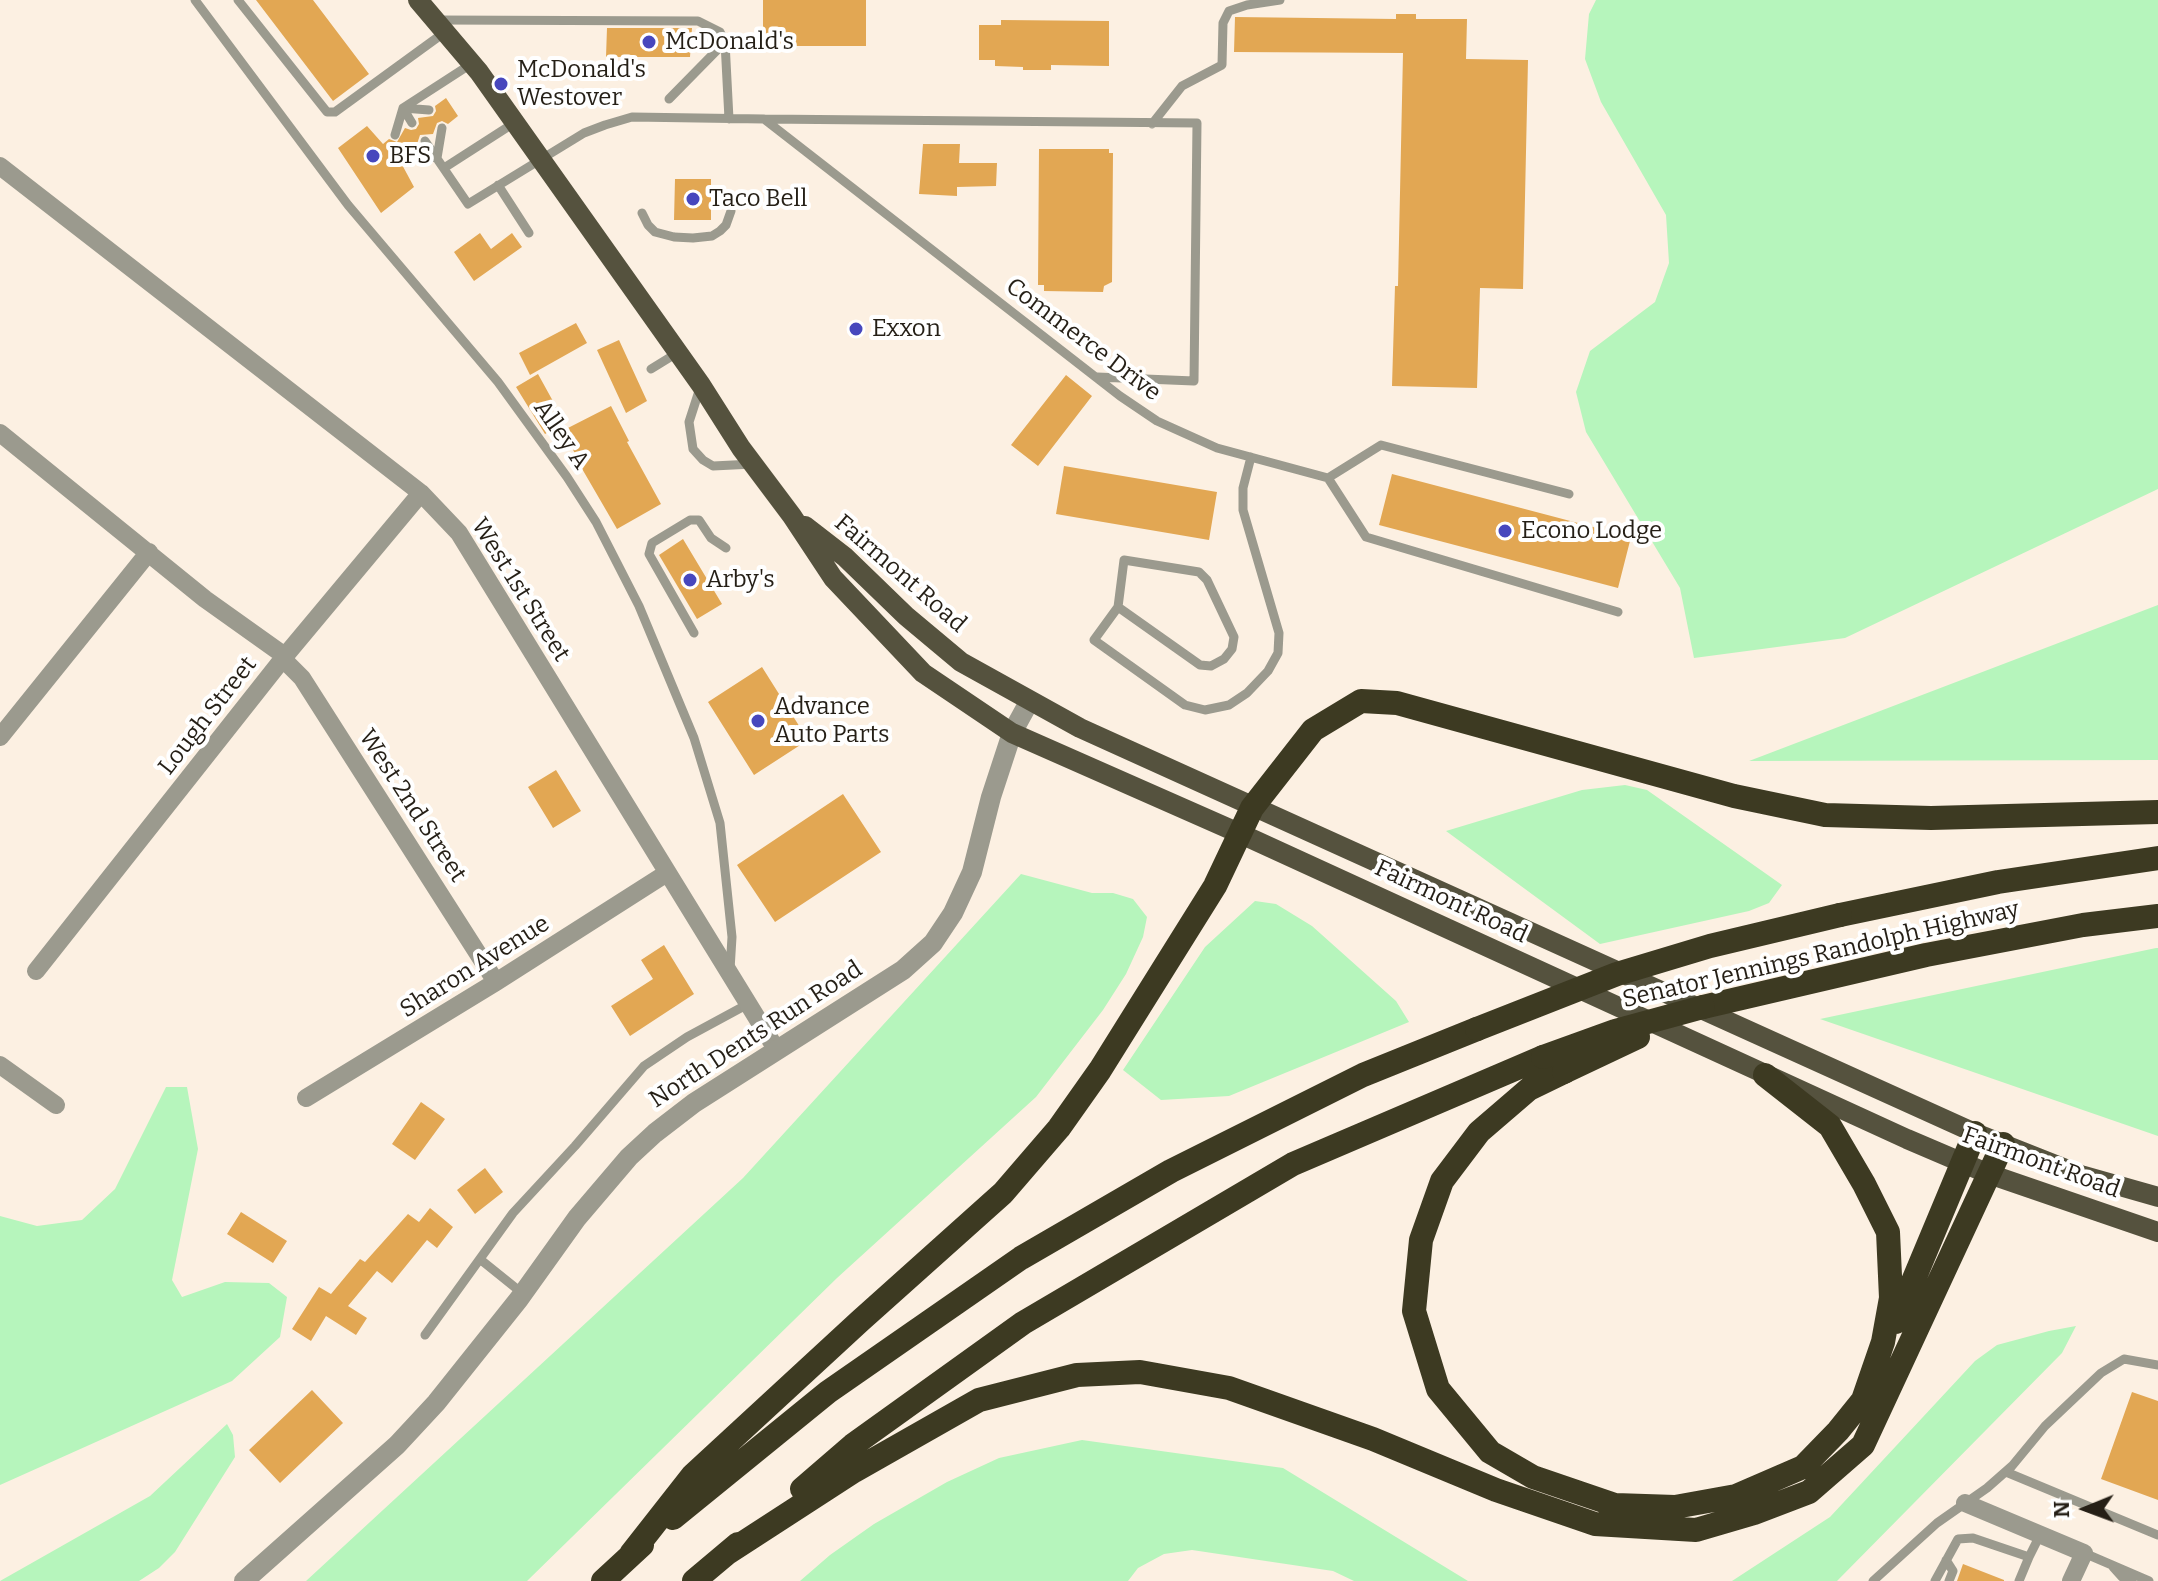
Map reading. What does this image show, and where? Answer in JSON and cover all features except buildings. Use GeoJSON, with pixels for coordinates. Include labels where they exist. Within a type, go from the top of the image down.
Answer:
{"type":"FeatureCollection","features":[{"type":"Feature","properties":{"kind":"highway"},"geometry":{"type":"LineString","coordinates":[[631,1554],[693,1475],[1003,1193],[1059,1128],[1100,1070],[1215,886],[1252,808],[1313,730],[1361,701],[1397,703],[1734,796],[1825,815],[1931,818],[2158,812]]}},
{"type":"Feature","properties":{"kind":"highway","name":"Senator Jennings Randolph Highway"},"geometry":{"type":"LineString","coordinates":[[603,1581],[631,1554],[828,1392],[1021,1258],[1185,1164],[1363,1075],[1617,974],[1710,946],[1998,882],[2158,858]]}},
{"type":"Feature","properties":{"kind":"highway","name":"Senator Jennings Randolph Highway"},"geometry":{"type":"LineString","coordinates":[[694,1581],[853,1445],[1023,1323],[1293,1164],[1543,1057],[1615,1031],[1703,1007],[1926,955],[2083,925],[2158,916]]}},
{"type":"Feature","properties":{"kind":"highway"},"geometry":{"type":"LineString","coordinates":[[1703,1007],[1529,1089],[1479,1132],[1442,1181],[1421,1240],[1414,1311],[1438,1389],[1490,1452],[1533,1477],[1615,1505],[1675,1507],[1736,1496],[1803,1467],[1863,1400],[1975,1133]]}},
{"type":"Feature","properties":{"kind":"highway"},"geometry":{"type":"LineString","coordinates":[[1765,1075],[1830,1126],[1888,1232],[1891,1298],[1883,1342],[1863,1400]]}},
{"type":"Feature","properties":{"kind":"highway"},"geometry":{"type":"LineString","coordinates":[[726,1554],[854,1471],[979,1400],[1077,1375],[1140,1372],[1229,1388],[1373,1439],[1496,1490],[1595,1524],[1696,1530],[1754,1513],[1809,1492],[1863,1445],[2003,1144]]}},
{"type":"Feature","properties":{"kind":"main road","name":"Fairmont Road"},"geometry":{"type":"LineString","coordinates":[[418,0],[471,63],[701,385],[833,578],[923,673],[1012,733],[1241,834],[1765,1075],[1989,1174],[2158,1232]]}},
{"type":"Feature","properties":{"kind":"main road","name":"Fairmont Road"},"geometry":{"type":"LineString","coordinates":[[792,516],[845,557],[906,616],[961,662],[1029,702],[1105,740],[1975,1133],[2081,1175],[2158,1197]]}},
{"type":"Feature","properties":{"kind":"street","name":"West 1st Street"},"geometry":{"type":"LineString","coordinates":[[0,166],[421,493],[459,533],[776,1049]]}},
{"type":"Feature","properties":{"kind":"street","name":"West 2nd Street"},"geometry":{"type":"LineString","coordinates":[[0,433],[205,599],[284,658],[302,678],[496,982]]}},
{"type":"Feature","properties":{"kind":"street","name":"Lough Street"},"geometry":{"type":"LineString","coordinates":[[36,971],[284,658],[421,493]]}},
{"type":"Feature","properties":{"kind":"street"},"geometry":{"type":"LineString","coordinates":[[0,737],[149,552]]}},
{"type":"Feature","properties":{"kind":"street","name":"North Dents Run Road"},"geometry":{"type":"LineString","coordinates":[[244,1581],[397,1445],[436,1403],[523,1294],[577,1218],[629,1157],[694,1103],[903,970],[933,943],[953,913],[972,872],[991,797],[1012,733],[1029,702]]}},
{"type":"Feature","properties":{"kind":"street","name":"Sharon Avenue"},"geometry":{"type":"LineString","coordinates":[[306,1098],[667,873]]}},
{"type":"Feature","properties":{"kind":"street"},"geometry":{"type":"LineString","coordinates":[[0,1065],[56,1105]]}},
{"type":"Feature","properties":{"kind":"street"},"geometry":{"type":"LineString","coordinates":[[1965,1503],[2084,1553],[2071,1581]]}},
{"type":"Feature","properties":{"kind":"lane","name":"Alley A"},"geometry":{"type":"LineString","coordinates":[[195,0],[348,205],[498,382],[596,522],[639,606],[694,738],[716,809],[732,937],[730,972]]}},
{"type":"Feature","properties":{"kind":"lane"},"geometry":{"type":"LineString","coordinates":[[238,0],[327,112],[335,112],[396,66],[440,26],[557,21],[698,21],[720,32],[725,42],[729,119]]}},
{"type":"Feature","properties":{"kind":"lane"},"geometry":{"type":"LineString","coordinates":[[1152,124],[1182,86],[1222,65],[1223,23],[1229,11],[1280,0]]}},
{"type":"Feature","properties":{"kind":"lane"},"geometry":{"type":"LineString","coordinates":[[669,99],[725,42]]}},
{"type":"Feature","properties":{"kind":"lane"},"geometry":{"type":"LineString","coordinates":[[395,135],[403,108],[471,63]]}},
{"type":"Feature","properties":{"kind":"lane"},"geometry":{"type":"LineString","coordinates":[[403,108],[429,110]]}},
{"type":"Feature","properties":{"kind":"lane"},"geometry":{"type":"LineString","coordinates":[[403,108],[412,123]]}},
{"type":"Feature","properties":{"kind":"lane"},"geometry":{"type":"LineString","coordinates":[[425,141],[468,204],[584,133],[632,117],[1197,123],[1194,381],[1096,377]]}},
{"type":"Feature","properties":{"kind":"lane","name":"Commerce Drive"},"geometry":{"type":"LineString","coordinates":[[764,119],[1157,421],[1217,448],[1328,478]]}},
{"type":"Feature","properties":{"kind":"lane"},"geometry":{"type":"LineString","coordinates":[[444,168],[514,123]]}},
{"type":"Feature","properties":{"kind":"lane"},"geometry":{"type":"LineString","coordinates":[[437,158],[442,128]]}},
{"type":"Feature","properties":{"kind":"lane"},"geometry":{"type":"LineString","coordinates":[[407,153],[437,158]]}},
{"type":"Feature","properties":{"kind":"lane"},"geometry":{"type":"LineString","coordinates":[[498,185],[529,233]]}},
{"type":"Feature","properties":{"kind":"lane"},"geometry":{"type":"LineString","coordinates":[[642,213],[655,232],[693,238],[712,236],[720,231],[731,211]]}},
{"type":"Feature","properties":{"kind":"lane"},"geometry":{"type":"LineString","coordinates":[[651,369],[677,353]]}},
{"type":"Feature","properties":{"kind":"lane"},"geometry":{"type":"LineString","coordinates":[[701,385],[689,422],[693,449],[713,466],[753,464]]}},
{"type":"Feature","properties":{"kind":"lane"},"geometry":{"type":"LineString","coordinates":[[1569,494],[1381,445],[1328,478],[1366,537],[1618,612]]}},
{"type":"Feature","properties":{"kind":"lane"},"geometry":{"type":"LineString","coordinates":[[1118,607],[1200,665],[1211,666],[1224,659],[1232,649],[1234,637],[1207,580],[1199,572],[1124,560],[1118,607],[1094,640],[1185,705],[1205,710],[1229,705],[1247,693],[1268,671],[1278,653],[1279,633],[1243,510],[1243,488],[1251,457]]}},
{"type":"Feature","properties":{"kind":"lane"},"geometry":{"type":"LineString","coordinates":[[694,633],[649,554],[652,543],[690,520],[699,520],[711,538],[726,548]]}},
{"type":"Feature","properties":{"kind":"lane"},"geometry":{"type":"LineString","coordinates":[[425,1335],[513,1213],[644,1066],[687,1037],[748,1004]]}},
{"type":"Feature","properties":{"kind":"lane"},"geometry":{"type":"LineString","coordinates":[[481,1260],[523,1294]]}},
{"type":"Feature","properties":{"kind":"lane"},"geometry":{"type":"LineString","coordinates":[[1873,1581],[1937,1523],[2006,1472],[2045,1426],[2101,1373],[2124,1359],[2158,1365]]}},
{"type":"Feature","properties":{"kind":"lane"},"geometry":{"type":"LineString","coordinates":[[2006,1472],[2158,1535]]}},
{"type":"Feature","properties":{"kind":"lane"},"geometry":{"type":"LineString","coordinates":[[2019,1581],[2040,1535]]}},
{"type":"Feature","properties":{"kind":"lane"},"geometry":{"type":"LineString","coordinates":[[1935,1581],[1958,1539],[1973,1538],[2029,1557]]}},
{"type":"Feature","properties":{"kind":"lane"},"geometry":{"type":"LineString","coordinates":[[2084,1553],[2149,1581]]}},
{"type":"Feature","properties":{"kind":"lane"},"geometry":{"type":"LineString","coordinates":[[1946,1560],[1953,1571],[1949,1581]]}},
{"type":"Feature","properties":{"kind":"lane"},"geometry":{"type":"LineString","coordinates":[[2111,1565],[2122,1577],[2132,1581]]}},
{"type":"Feature","properties":{"kind":"green space"},"geometry":{"type":"Polygon","coordinates":[[[1596,0],[2158,0],[2158,489],[1845,638],[1694,658],[1680,588],[1586,432],[1576,392],[1590,351],[1655,302],[1669,263],[1666,215],[1601,102],[1585,59],[1589,14],[1596,0]]]}},
{"type":"Feature","properties":{"kind":"green space"},"geometry":{"type":"Polygon","coordinates":[[[2158,605],[2158,760],[1749,761],[2158,605]]]}},
{"type":"Feature","properties":{"kind":"green space"},"geometry":{"type":"Polygon","coordinates":[[[1625,785],[1647,790],[1782,885],[1769,903],[1749,911],[1600,944],[1446,831],[1582,790],[1625,785]]]}},
{"type":"Feature","properties":{"kind":"green space"},"geometry":{"type":"Polygon","coordinates":[[[1021,874],[1092,893],[1113,893],[1133,899],[1147,917],[1143,937],[1126,974],[1103,1010],[1036,1097],[837,1278],[527,1581],[306,1581],[743,1178],[1021,874]]]}},
{"type":"Feature","properties":{"kind":"green space"},"geometry":{"type":"Polygon","coordinates":[[[1255,901],[1276,904],[1312,926],[1396,1001],[1409,1022],[1229,1096],[1161,1100],[1123,1070],[1205,947],[1255,901]]]}},
{"type":"Feature","properties":{"kind":"green space"},"geometry":{"type":"Polygon","coordinates":[[[2156,948],[2158,1136],[1820,1019],[2156,948]]]}},
{"type":"Feature","properties":{"kind":"green space"},"geometry":{"type":"Polygon","coordinates":[[[166,1087],[187,1087],[198,1149],[172,1280],[182,1297],[225,1282],[269,1283],[287,1297],[280,1337],[232,1381],[0,1485],[0,1216],[37,1226],[82,1220],[115,1189],[166,1087]]]}},
{"type":"Feature","properties":{"kind":"green space"},"geometry":{"type":"Polygon","coordinates":[[[2076,1326],[2062,1353],[1837,1581],[1732,1581],[1830,1517],[1975,1361],[1997,1345],[2076,1326]]]}},
{"type":"Feature","properties":{"kind":"green space"},"geometry":{"type":"Polygon","coordinates":[[[227,1424],[233,1435],[235,1457],[175,1552],[159,1568],[139,1581],[0,1581],[150,1496],[227,1424]]]}},
{"type":"Feature","properties":{"kind":"green space"},"geometry":{"type":"Polygon","coordinates":[[[1082,1440],[1283,1468],[1468,1581],[1354,1581],[1333,1571],[1192,1550],[1164,1554],[1138,1568],[1128,1581],[800,1581],[874,1524],[947,1482],[999,1458],[1082,1440]]]}},
{"type":"Feature","properties":{"kind":"place","name":"McDonald's"},"geometry":{"type":"Point","coordinates":[649,42]}},
{"type":"Feature","properties":{"kind":"place","name":"McDonald's Westover"},"geometry":{"type":"Point","coordinates":[501,84]}},
{"type":"Feature","properties":{"kind":"place","name":"BFS"},"geometry":{"type":"Point","coordinates":[373,156]}},
{"type":"Feature","properties":{"kind":"place","name":"Taco Bell"},"geometry":{"type":"Point","coordinates":[693,199]}},
{"type":"Feature","properties":{"kind":"place","name":"Exxon"},"geometry":{"type":"Point","coordinates":[856,329]}},
{"type":"Feature","properties":{"kind":"place","name":"Econo Lodge"},"geometry":{"type":"Point","coordinates":[1505,531]}},
{"type":"Feature","properties":{"kind":"place","name":"Arby's"},"geometry":{"type":"Point","coordinates":[690,580]}},
{"type":"Feature","properties":{"kind":"place","name":"Advance Auto Parts"},"geometry":{"type":"Point","coordinates":[758,721]}}]}
